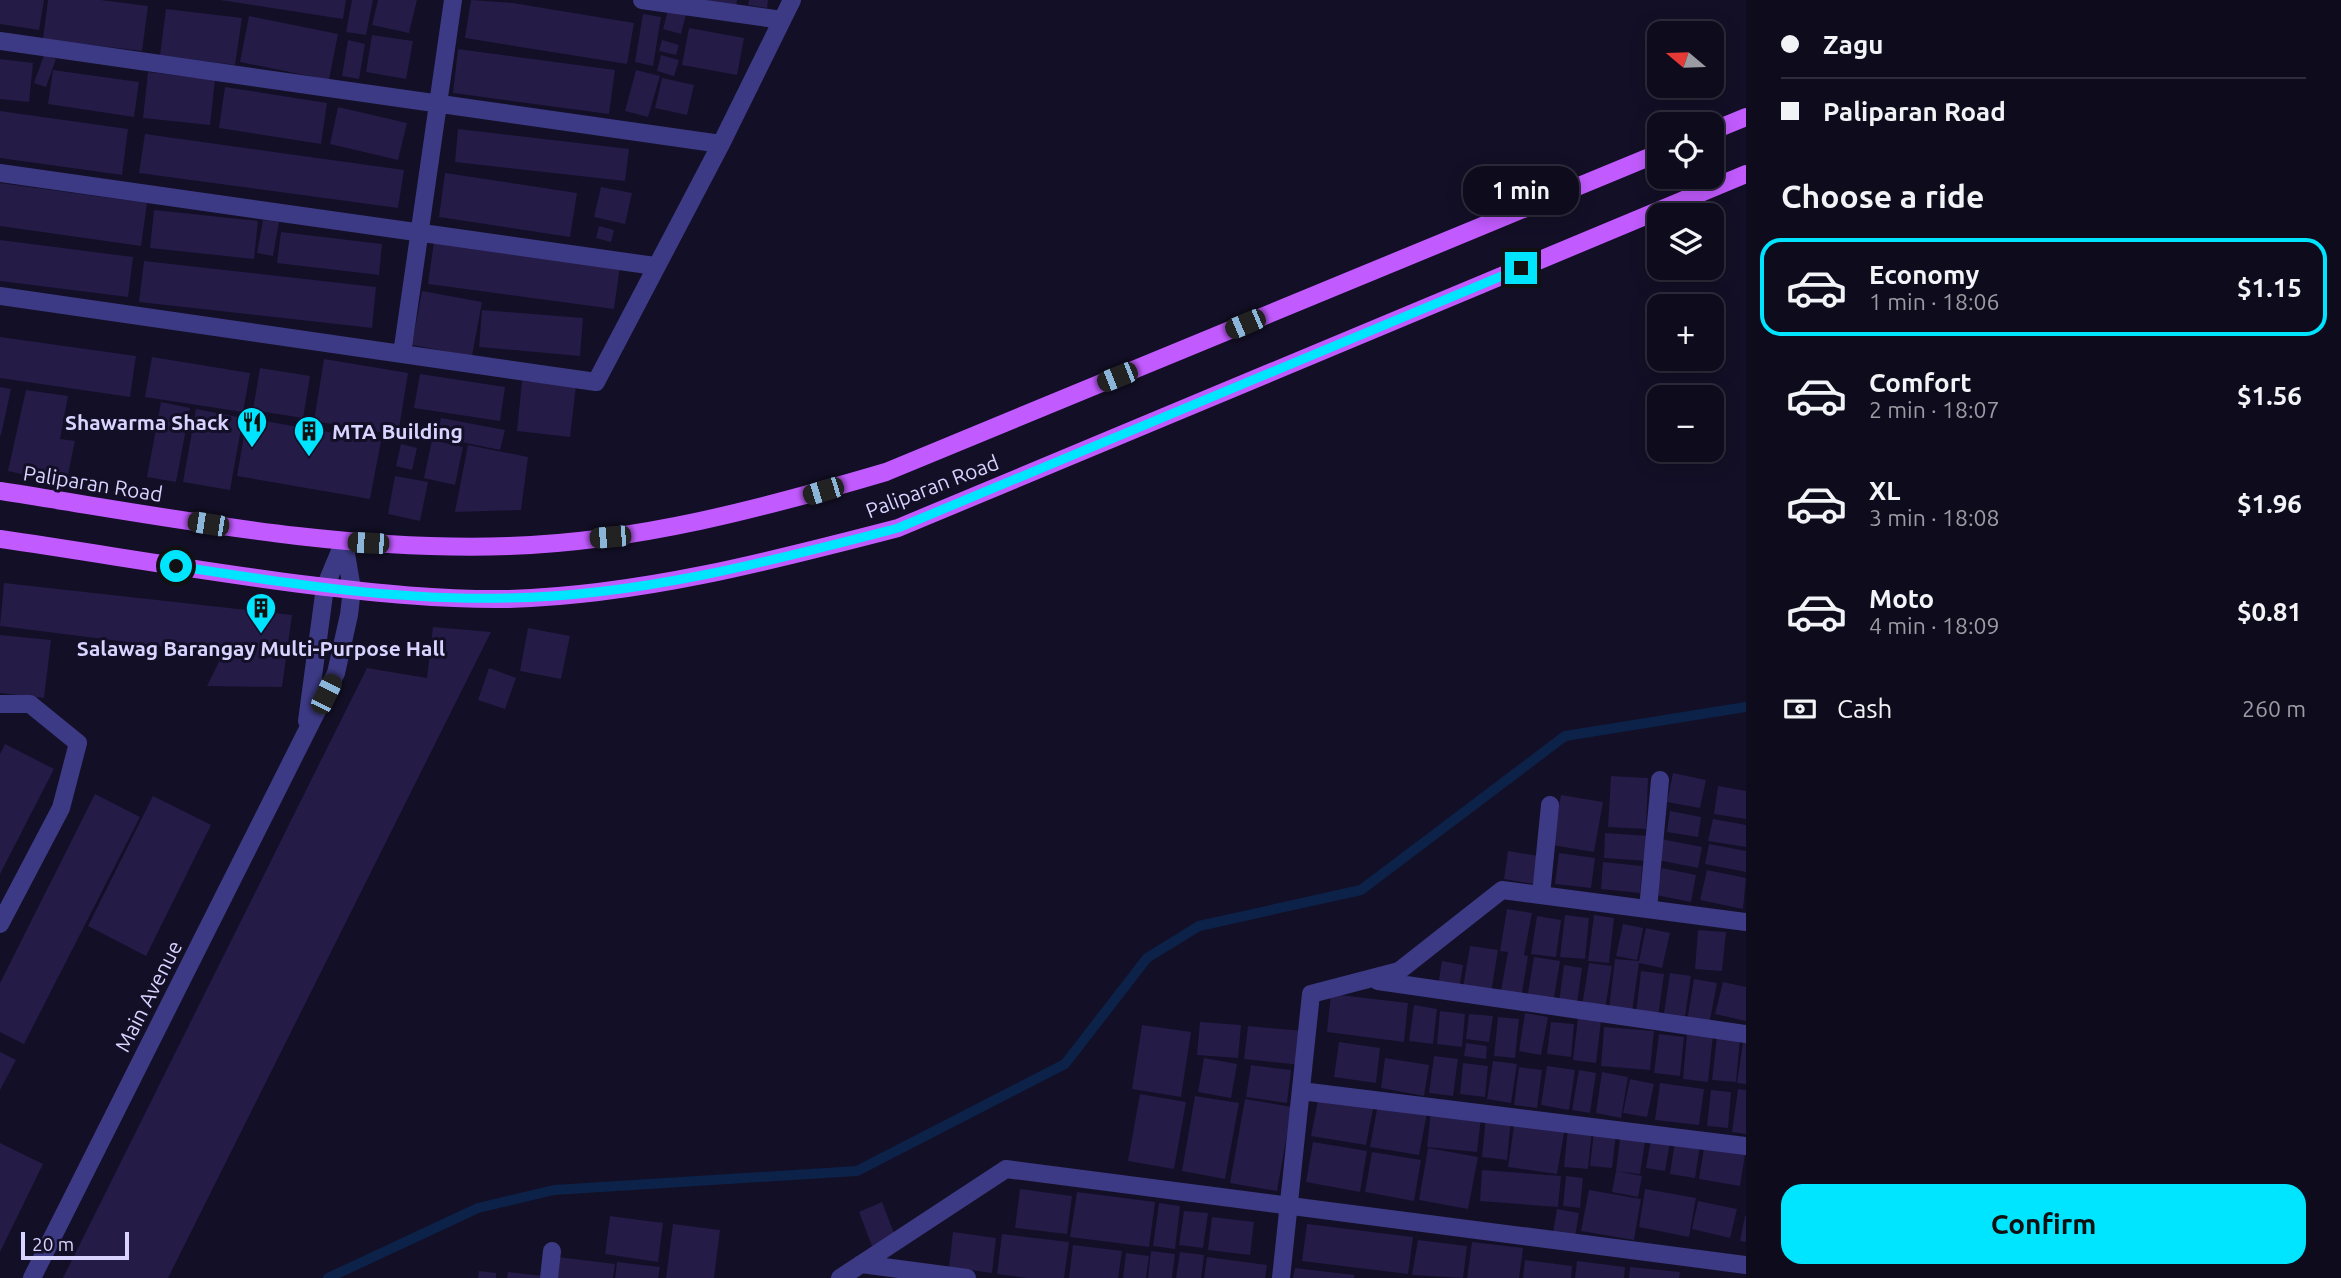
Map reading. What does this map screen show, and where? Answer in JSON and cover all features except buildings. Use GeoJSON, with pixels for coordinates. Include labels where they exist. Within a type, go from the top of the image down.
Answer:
{"type":"FeatureCollection","features":[{"type":"Feature","properties":{"kind":"main road"},"geometry":{"type":"LineString","coordinates":[[1724,126],[1746,117]]}},
{"type":"Feature","properties":{"kind":"main road","name":"Paliparan Road"},"geometry":{"type":"LineString","coordinates":[[0,491],[260,532],[344,542],[441,547],[511,546],[597,538],[708,519],[802,497],[886,472],[1647,158]]}},
{"type":"Feature","properties":{"kind":"main road","name":"Paliparan Road"},"geometry":{"type":"LineString","coordinates":[[0,540],[325,587],[436,597],[509,598],[613,590],[790,556],[898,528],[1746,174]]}},
{"type":"Feature","properties":{"kind":"street"},"geometry":{"type":"LineString","coordinates":[[402,354],[453,0]]}},
{"type":"Feature","properties":{"kind":"street"},"geometry":{"type":"LineString","coordinates":[[642,0],[782,20]]}},
{"type":"Feature","properties":{"kind":"street"},"geometry":{"type":"LineString","coordinates":[[0,296],[596,382],[655,265],[721,144],[792,0]]}},
{"type":"Feature","properties":{"kind":"street"},"geometry":{"type":"LineString","coordinates":[[0,41],[721,144]]}},
{"type":"Feature","properties":{"kind":"street"},"geometry":{"type":"LineString","coordinates":[[0,173],[655,265]]}},
{"type":"Feature","properties":{"kind":"street","name":"Main Avenue"},"geometry":{"type":"LineString","coordinates":[[306,735],[325,587],[344,542]]}},
{"type":"Feature","properties":{"kind":"street","name":"Main Avenue"},"geometry":{"type":"LineString","coordinates":[[32,1278],[336,673],[352,589],[344,542]]}},
{"type":"Feature","properties":{"kind":"street"},"geometry":{"type":"LineString","coordinates":[[0,704],[30,705],[78,743],[61,808],[0,924]]}},
{"type":"Feature","properties":{"kind":"street"},"geometry":{"type":"LineString","coordinates":[[1648,909],[1660,780]]}},
{"type":"Feature","properties":{"kind":"street"},"geometry":{"type":"LineString","coordinates":[[1541,895],[1550,805]]}},
{"type":"Feature","properties":{"kind":"street"},"geometry":{"type":"LineString","coordinates":[[1281,1278],[1311,994],[1399,971],[1502,890],[1746,922]]}},
{"type":"Feature","properties":{"kind":"street"},"geometry":{"type":"LineString","coordinates":[[1368,979],[1746,1034]]}},
{"type":"Feature","properties":{"kind":"street"},"geometry":{"type":"LineString","coordinates":[[1301,1091],[1746,1146]]}},
{"type":"Feature","properties":{"kind":"street"},"geometry":{"type":"LineString","coordinates":[[840,1278],[1006,1169],[1746,1265]]}},
{"type":"Feature","properties":{"kind":"street"},"geometry":{"type":"LineString","coordinates":[[550,1278],[552,1251]]}},
{"type":"Feature","properties":{"kind":"street"},"geometry":{"type":"LineString","coordinates":[[861,1265],[967,1278]]}},
{"type":"Feature","properties":{"kind":"waterway"},"geometry":{"type":"LineString","coordinates":[[328,1278],[478,1208],[554,1190],[857,1171],[1065,1064],[1147,958],[1199,926],[1361,890],[1565,736],[1746,707]]}},
{"type":"Feature","properties":{"kind":"place","name":"Shawarma Shack"},"geometry":{"type":"Point","coordinates":[252,449]}},
{"type":"Feature","properties":{"kind":"place","name":"MTA Building"},"geometry":{"type":"Point","coordinates":[309,458]}},
{"type":"Feature","properties":{"kind":"place","name":"Salawag Barangay Multi-Purpose Hall"},"geometry":{"type":"Point","coordinates":[261,635]}},
{"type":"Feature","properties":{"kind":"route"},"geometry":{"type":"LineString","coordinates":[[176,566],[373,592],[436,597],[509,598],[613,590],[803,553],[898,528],[1521,268]]}}]}
